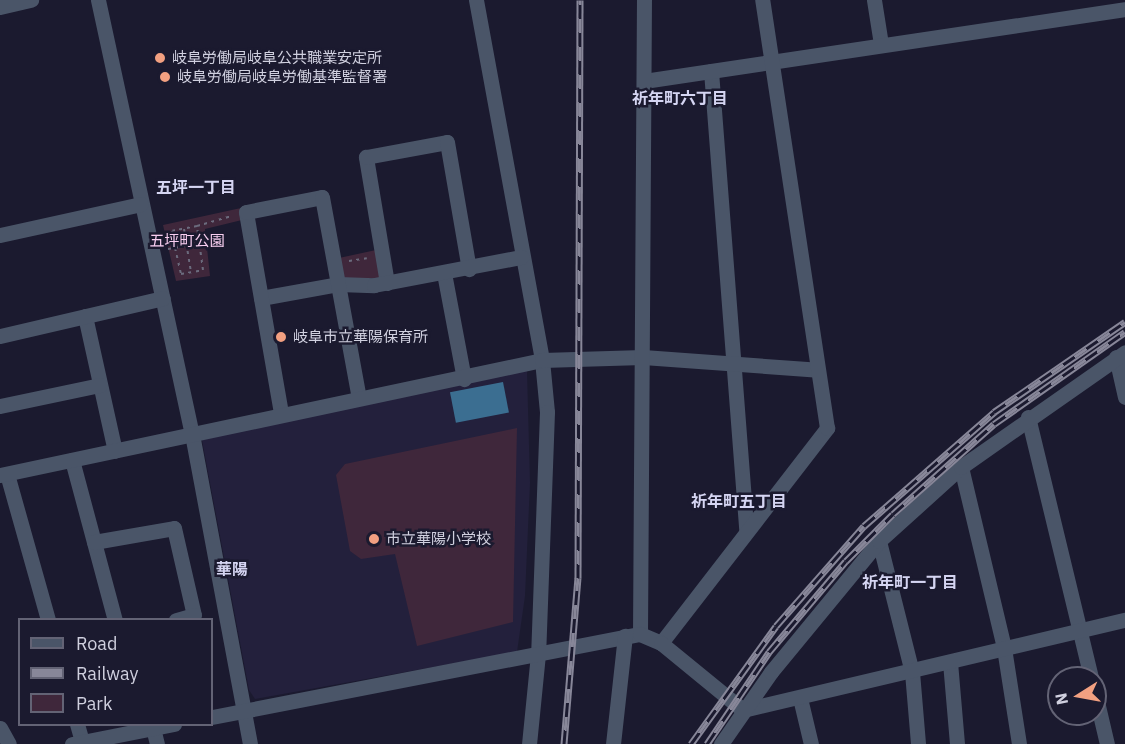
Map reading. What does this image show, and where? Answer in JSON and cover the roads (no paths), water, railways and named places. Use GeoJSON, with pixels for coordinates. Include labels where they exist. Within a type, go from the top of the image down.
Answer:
{"type":"FeatureCollection","features":[{"type":"Feature","properties":{"kind":"street"},"geometry":{"type":"LineString","coordinates":[[0,8],[31,0]]}},
{"type":"Feature","properties":{"kind":"street"},"geometry":{"type":"LineString","coordinates":[[98,0],[192,434],[250,744]]}},
{"type":"Feature","properties":{"kind":"street"},"geometry":{"type":"LineString","coordinates":[[476,0],[521,257],[542,360],[549,445],[538,654],[529,744]]}},
{"type":"Feature","properties":{"kind":"street"},"geometry":{"type":"LineString","coordinates":[[613,744],[632,635],[643,357],[644,0]]}},
{"type":"Feature","properties":{"kind":"street"},"geometry":{"type":"LineString","coordinates":[[661,643],[827,428],[762,0]]}},
{"type":"Feature","properties":{"kind":"street"},"geometry":{"type":"LineString","coordinates":[[874,0],[881,44]]}},
{"type":"Feature","properties":{"kind":"street"},"geometry":{"type":"LineString","coordinates":[[1082,0],[1093,12]]}},
{"type":"Feature","properties":{"kind":"street"},"geometry":{"type":"LineString","coordinates":[[644,81],[1125,9]]}},
{"type":"Feature","properties":{"kind":"street"},"geometry":{"type":"LineString","coordinates":[[711,71],[731,366],[746,531]]}},
{"type":"Feature","properties":{"kind":"street"},"geometry":{"type":"LineString","coordinates":[[387,283],[366,157],[447,142],[469,269]]}},
{"type":"Feature","properties":{"kind":"street"},"geometry":{"type":"LineString","coordinates":[[281,412],[246,212],[322,197],[359,398]]}},
{"type":"Feature","properties":{"kind":"street"},"geometry":{"type":"LineString","coordinates":[[0,234],[141,204]]}},
{"type":"Feature","properties":{"kind":"street"},"geometry":{"type":"LineString","coordinates":[[261,298],[338,284],[387,283],[469,269],[521,257]]}},
{"type":"Feature","properties":{"kind":"street"},"geometry":{"type":"LineString","coordinates":[[444,273],[464,378]]}},
{"type":"Feature","properties":{"kind":"street"},"geometry":{"type":"LineString","coordinates":[[0,336],[163,298]]}},
{"type":"Feature","properties":{"kind":"street"},"geometry":{"type":"LineString","coordinates":[[85,316],[115,450]]}},
{"type":"Feature","properties":{"kind":"street"},"geometry":{"type":"LineString","coordinates":[[721,744],[743,710],[879,541],[961,467],[1028,417],[1120,355],[1125,397]]}},
{"type":"Feature","properties":{"kind":"street"},"geometry":{"type":"LineString","coordinates":[[47,618],[2,473],[192,434],[281,412],[464,378],[542,360],[643,357],[731,366],[818,370]]}},
{"type":"Feature","properties":{"kind":"street"},"geometry":{"type":"LineString","coordinates":[[0,406],[100,385]]}},
{"type":"Feature","properties":{"kind":"street"},"geometry":{"type":"LineString","coordinates":[[1028,417],[1088,666]]}},
{"type":"Feature","properties":{"kind":"street"},"geometry":{"type":"LineString","coordinates":[[72,460],[114,618]]}},
{"type":"Feature","properties":{"kind":"street"},"geometry":{"type":"LineString","coordinates":[[961,467],[1004,648],[1019,744]]}},
{"type":"Feature","properties":{"kind":"street"},"geometry":{"type":"LineString","coordinates":[[94,542],[174,528],[194,615],[183,618]]}},
{"type":"Feature","properties":{"kind":"street"},"geometry":{"type":"LineString","coordinates":[[879,541],[912,672],[918,744]]}},
{"type":"Feature","properties":{"kind":"street"},"geometry":{"type":"LineString","coordinates":[[743,710],[1125,620]]}},
{"type":"Feature","properties":{"kind":"street"},"geometry":{"type":"LineString","coordinates":[[213,717],[632,635],[661,643],[743,710]]}},
{"type":"Feature","properties":{"kind":"street"},"geometry":{"type":"LineString","coordinates":[[950,662],[957,744]]}},
{"type":"Feature","properties":{"kind":"street"},"geometry":{"type":"LineString","coordinates":[[800,698],[811,744]]}},
{"type":"Feature","properties":{"kind":"street"},"geometry":{"type":"LineString","coordinates":[[77,726],[77,743],[166,726]]}},
{"type":"Feature","properties":{"kind":"street"},"geometry":{"type":"LineString","coordinates":[[1103,726],[1107,744]]}},
{"type":"Feature","properties":{"kind":"street"},"geometry":{"type":"LineString","coordinates":[[0,728],[9,744]]}},
{"type":"Feature","properties":{"kind":"street"},"geometry":{"type":"LineString","coordinates":[[153,729],[157,744]]}},
{"type":"Feature","properties":{"kind":"water"},"geometry":{"type":"Polygon","coordinates":[[[503,382],[509,412],[456,423],[450,392],[503,382]]]}},
{"type":"Feature","properties":{"kind":"railway"},"geometry":{"type":"LineString","coordinates":[[564,744],[578,578],[580,0]]}},
{"type":"Feature","properties":{"kind":"railway"},"geometry":{"type":"LineString","coordinates":[[691,744],[776,626],[864,526],[994,412],[1125,322]]}},
{"type":"Feature","properties":{"kind":"railway"},"geometry":{"type":"LineString","coordinates":[[707,744],[769,652],[846,561],[893,514],[994,424],[1125,332]]}},
{"type":"Feature","properties":{"kind":"place","name":"岐阜労働局岐阜公共職業安定所"},"geometry":{"type":"Point","coordinates":[160,58]}},
{"type":"Feature","properties":{"kind":"place","name":"岐阜労働局岐阜労働基準監督署"},"geometry":{"type":"Point","coordinates":[165,77]}},
{"type":"Feature","properties":{"kind":"place","name":"岐阜市立華陽保育所"},"geometry":{"type":"Point","coordinates":[281,337]}},
{"type":"Feature","properties":{"kind":"place","name":"市立華陽小学校"},"geometry":{"type":"Point","coordinates":[374,539]}},
{"type":"Feature","properties":{"kind":"district","name":"祈年町六丁目"},"geometry":{"type":"Point","coordinates":[680,98]}},
{"type":"Feature","properties":{"kind":"district","name":"五坪一丁目"},"geometry":{"type":"Point","coordinates":[196,187]}},
{"type":"Feature","properties":{"kind":"district","name":"祈年町五丁目"},"geometry":{"type":"Point","coordinates":[739,501]}},
{"type":"Feature","properties":{"kind":"district","name":"華陽"},"geometry":{"type":"Point","coordinates":[232,569]}},
{"type":"Feature","properties":{"kind":"district","name":"祈年町一丁目"},"geometry":{"type":"Point","coordinates":[910,582]}},
{"type":"Feature","properties":{"kind":"park label","name":"五坪町公園"},"geometry":{"type":"Point","coordinates":[187,241]}}]}
